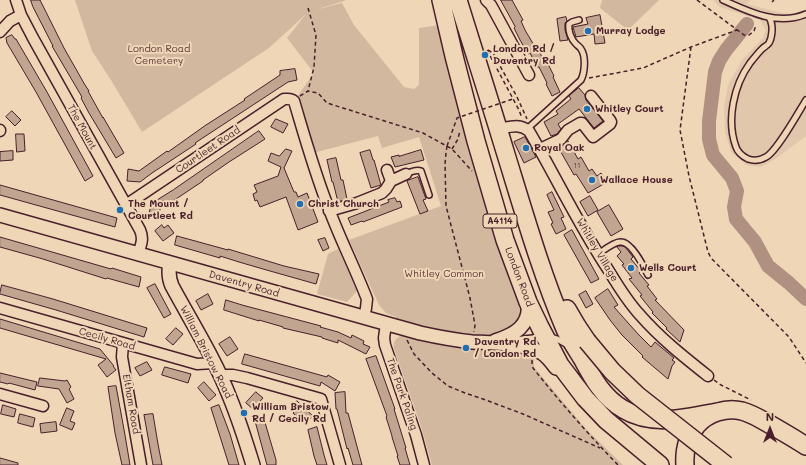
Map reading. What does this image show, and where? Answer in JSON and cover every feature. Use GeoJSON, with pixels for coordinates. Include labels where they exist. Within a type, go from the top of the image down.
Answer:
{"type":"FeatureCollection","features":[{"type":"Feature","properties":{"kind":"highway","name":"London Road"},"geometry":{"type":"LineString","coordinates":[[441,0],[476,141],[505,240],[528,302],[555,357],[585,398],[606,420],[660,465]]}},
{"type":"Feature","properties":{"kind":"highway","name":"A4114"},"geometry":{"type":"LineString","coordinates":[[458,0],[539,262],[566,330],[592,377],[609,398],[622,408],[636,415],[650,419],[666,420],[717,412]]}},
{"type":"Feature","properties":{"kind":"highway","name":"A4114"},"geometry":{"type":"LineString","coordinates":[[539,262],[577,326],[612,371],[637,395],[726,465]]}},
{"type":"Feature","properties":{"kind":"highway"},"geometry":{"type":"LineString","coordinates":[[685,465],[686,445],[690,435],[699,423],[717,412],[734,410],[746,412],[806,446]]}},
{"type":"Feature","properties":{"kind":"street","name":"The Mount"},"geometry":{"type":"LineString","coordinates":[[16,0],[21,15],[32,38],[142,234],[138,254]]}},
{"type":"Feature","properties":{"kind":"street"},"geometry":{"type":"LineString","coordinates":[[486,0],[491,6],[529,75]]}},
{"type":"Feature","properties":{"kind":"street"},"geometry":{"type":"LineString","coordinates":[[0,32],[10,21],[21,15]]}},
{"type":"Feature","properties":{"kind":"street"},"geometry":{"type":"LineString","coordinates":[[540,149],[561,138],[568,130],[580,123],[582,123],[593,137],[610,124],[610,120],[591,96]]}},
{"type":"Feature","properties":{"kind":"street","name":"Courtleet Road"},"geometry":{"type":"LineString","coordinates":[[126,205],[284,99],[289,98],[293,101]]}},
{"type":"Feature","properties":{"kind":"street"},"geometry":{"type":"LineString","coordinates":[[293,101],[329,211],[367,299],[364,318]]}},
{"type":"Feature","properties":{"kind":"street"},"geometry":{"type":"LineString","coordinates":[[498,129],[515,126],[528,127]]}},
{"type":"Feature","properties":{"kind":"street","name":"Whitley Village"},"geometry":{"type":"LineString","coordinates":[[528,127],[566,199],[622,292],[639,314],[657,333],[708,376]]}},
{"type":"Feature","properties":{"kind":"street"},"geometry":{"type":"LineString","coordinates":[[387,170],[391,180]]}},
{"type":"Feature","properties":{"kind":"street"},"geometry":{"type":"LineString","coordinates":[[329,211],[357,203],[382,193],[391,180],[406,174]]}},
{"type":"Feature","properties":{"kind":"street","name":"Daventry Road"},"geometry":{"type":"LineString","coordinates":[[0,215],[404,329],[455,340],[491,342],[533,349],[546,356],[573,390],[606,420]]}},
{"type":"Feature","properties":{"kind":"street","name":"William Bristow Road"},"geometry":{"type":"LineString","coordinates":[[170,263],[169,274],[172,286],[231,398],[253,465]]}},
{"type":"Feature","properties":{"kind":"street","name":"Daventry Road"},"geometry":{"type":"LineString","coordinates":[[491,342],[510,336],[522,327],[528,315],[528,302]]}},
{"type":"Feature","properties":{"kind":"street","name":"Cecily Road"},"geometry":{"type":"LineString","coordinates":[[0,308],[321,399],[340,465]]}},
{"type":"Feature","properties":{"kind":"street","name":"The Park Paling"},"geometry":{"type":"LineString","coordinates":[[386,324],[384,338],[385,345],[416,435],[424,465]]}},
{"type":"Feature","properties":{"kind":"street","name":"Eltham Road"},"geometry":{"type":"LineString","coordinates":[[123,343],[122,357],[141,465]]}},
{"type":"Feature","properties":{"kind":"street"},"geometry":{"type":"LineString","coordinates":[[0,394],[43,406]]}},
{"type":"Feature","properties":{"kind":"lane"},"geometry":{"type":"LineString","coordinates":[[723,0],[742,9],[768,17],[783,19],[799,17],[806,14]]}},
{"type":"Feature","properties":{"kind":"lane"},"geometry":{"type":"LineString","coordinates":[[768,17],[771,22],[772,31],[770,42],[750,63],[736,91],[732,121],[734,141],[738,152],[751,160],[766,157],[776,147],[806,100]]}},
{"type":"Feature","properties":{"kind":"lane"},"geometry":{"type":"LineString","coordinates":[[528,127],[582,80],[584,62],[583,54],[580,48],[572,40],[569,27],[572,22],[579,20]]}},
{"type":"Feature","properties":{"kind":"lane"},"geometry":{"type":"LineString","coordinates":[[406,174],[418,170],[421,171],[429,195]]}},
{"type":"Feature","properties":{"kind":"lane"},"geometry":{"type":"LineString","coordinates":[[598,254],[616,243],[623,241],[635,252],[648,275]]}},
{"type":"Feature","properties":{"kind":"lane"},"geometry":{"type":"LineString","coordinates":[[491,342],[545,337],[557,339],[567,344],[577,352],[583,360]]}},
{"type":"Feature","properties":{"kind":"path"},"geometry":{"type":"LineString","coordinates":[[697,0],[744,35],[749,35],[754,31],[756,25]]}},
{"type":"Feature","properties":{"kind":"path"},"geometry":{"type":"LineString","coordinates":[[293,101],[308,91],[314,67],[316,34],[308,8]]}},
{"type":"Feature","properties":{"kind":"path"},"geometry":{"type":"LineString","coordinates":[[583,77],[590,78],[643,68],[691,47],[737,30]]}},
{"type":"Feature","properties":{"kind":"path"},"geometry":{"type":"LineString","coordinates":[[691,47],[680,130],[689,176],[708,252],[711,258],[789,337],[806,364]]}},
{"type":"Feature","properties":{"kind":"path"},"geometry":{"type":"LineString","coordinates":[[519,110],[486,49],[493,53],[517,97],[528,127]]}},
{"type":"Feature","properties":{"kind":"path"},"geometry":{"type":"LineString","coordinates":[[308,91],[318,93],[327,103],[423,133],[452,148],[474,174]]}},
{"type":"Feature","properties":{"kind":"path"},"geometry":{"type":"LineString","coordinates":[[473,342],[475,325],[470,298],[446,206],[446,153],[457,118],[513,99]]}},
{"type":"Feature","properties":{"kind":"path"},"geometry":{"type":"LineString","coordinates":[[452,148],[458,139],[461,128]]}},
{"type":"Feature","properties":{"kind":"path"},"geometry":{"type":"LineString","coordinates":[[404,329],[414,354],[432,373],[448,386],[522,414],[602,449]]}},
{"type":"Feature","properties":{"kind":"path"},"geometry":{"type":"LineString","coordinates":[[533,349],[533,368],[589,435],[618,465]]}},
{"type":"Feature","properties":{"kind":"shaded area"},"geometry":{"type":"Polygon","coordinates":[[[713,0],[751,0],[747,4],[782,13],[796,14],[806,9],[806,136],[775,159],[761,167],[746,165],[731,152],[725,132],[724,108],[728,85],[742,60],[763,38],[766,30],[760,20],[720,7],[713,0]]]}},
{"type":"Feature","properties":{"kind":"green space","name":"Whitley Common"},"geometry":{"type":"Polygon","coordinates":[[[75,0],[346,0],[315,10],[342,3],[354,25],[404,87],[414,89],[419,85],[419,28],[440,25],[486,192],[487,213],[491,228],[502,243],[522,305],[522,315],[511,328],[490,337],[538,355],[534,359],[534,367],[586,429],[623,465],[432,465],[421,426],[394,349],[395,341],[401,335],[396,317],[386,313],[379,305],[349,240],[441,206],[419,137],[382,148],[378,136],[309,154],[294,101],[314,73],[287,38],[306,14],[269,48],[142,132],[92,51],[75,0]]]}},
{"type":"Feature","properties":{"kind":"green space"},"geometry":{"type":"Polygon","coordinates":[[[602,0],[659,0],[628,30],[600,8],[602,0]]]}},
{"type":"Feature","properties":{"kind":"green space"},"geometry":{"type":"Polygon","coordinates":[[[338,249],[357,291],[347,302],[317,294],[328,254],[338,249]]]}},
{"type":"Feature","properties":{"kind":"building"},"geometry":{"type":"Polygon","coordinates":[[[31,0],[40,0],[64,48],[124,153],[116,158],[52,46],[31,0]]]}},
{"type":"Feature","properties":{"kind":"building"},"geometry":{"type":"Polygon","coordinates":[[[501,0],[512,0],[523,20],[521,21],[525,30],[538,52],[539,51],[546,65],[548,64],[560,92],[552,96],[539,67],[537,67],[530,53],[528,54],[520,40],[501,0]]]}},
{"type":"Feature","properties":{"kind":"building","name":"Murray Lodge"},"geometry":{"type":"Polygon","coordinates":[[[600,15],[605,43],[595,44],[594,34],[576,37],[573,27],[588,24],[586,18],[600,15]]]}},
{"type":"Feature","properties":{"kind":"building","name":"Murray Lodge"},"geometry":{"type":"Polygon","coordinates":[[[566,17],[567,21],[565,23],[565,30],[568,40],[560,41],[557,19],[566,17]]]}},
{"type":"Feature","properties":{"kind":"building"},"geometry":{"type":"Polygon","coordinates":[[[12,35],[16,39],[47,92],[93,176],[85,181],[7,43],[6,38],[12,35]]]}},
{"type":"Feature","properties":{"kind":"building"},"geometry":{"type":"Polygon","coordinates":[[[295,69],[297,80],[288,82],[195,143],[196,144],[140,182],[127,181],[128,169],[139,171],[245,100],[244,99],[280,75],[280,71],[295,69]]]}},
{"type":"Feature","properties":{"kind":"building"},"geometry":{"type":"Polygon","coordinates":[[[579,88],[585,95],[586,100],[603,121],[594,128],[579,109],[558,124],[561,129],[557,134],[551,136],[544,122],[558,114],[556,111],[571,99],[569,96],[579,88]]]}},
{"type":"Feature","properties":{"kind":"building"},"geometry":{"type":"Polygon","coordinates":[[[12,111],[21,120],[15,126],[6,117],[12,111]]]}},
{"type":"Feature","properties":{"kind":"building"},"geometry":{"type":"Polygon","coordinates":[[[276,119],[288,124],[283,133],[271,127],[276,119]]]}},
{"type":"Feature","properties":{"kind":"building"},"geometry":{"type":"Polygon","coordinates":[[[259,131],[265,139],[167,205],[163,200],[157,219],[148,216],[152,203],[153,204],[155,199],[157,200],[173,190],[259,131]]]}},
{"type":"Feature","properties":{"kind":"building"},"geometry":{"type":"Polygon","coordinates":[[[16,134],[24,134],[25,151],[17,152],[16,134]]]}},
{"type":"Feature","properties":{"kind":"building","name":"Royal Oak"},"geometry":{"type":"Polygon","coordinates":[[[525,137],[536,157],[524,163],[514,142],[525,137]]]}},
{"type":"Feature","properties":{"kind":"building"},"geometry":{"type":"Polygon","coordinates":[[[568,141],[578,159],[581,157],[589,171],[592,169],[597,176],[601,173],[607,182],[588,193],[576,174],[574,175],[558,147],[564,145],[568,141]]]}},
{"type":"Feature","properties":{"kind":"building","name":"Christ Church"},"geometry":{"type":"Polygon","coordinates":[[[286,149],[292,151],[284,168],[294,192],[296,192],[298,197],[307,193],[318,222],[298,230],[286,197],[260,207],[257,200],[255,201],[253,194],[257,192],[254,185],[278,176],[281,167],[268,161],[271,153],[279,156],[286,149]]]}},
{"type":"Feature","properties":{"kind":"building"},"geometry":{"type":"Polygon","coordinates":[[[370,150],[381,185],[371,188],[360,153],[370,150]]]}},
{"type":"Feature","properties":{"kind":"building"},"geometry":{"type":"Polygon","coordinates":[[[421,150],[424,160],[395,167],[391,157],[421,150]]]}},
{"type":"Feature","properties":{"kind":"building"},"geometry":{"type":"Polygon","coordinates":[[[13,151],[13,160],[0,161],[0,152],[13,151]]]}},
{"type":"Feature","properties":{"kind":"building"},"geometry":{"type":"Polygon","coordinates":[[[336,158],[347,199],[338,202],[327,160],[336,158]]]}},
{"type":"Feature","properties":{"kind":"building"},"geometry":{"type":"Polygon","coordinates":[[[418,177],[426,199],[423,200],[428,211],[420,214],[407,181],[418,177]]]}},
{"type":"Feature","properties":{"kind":"building"},"geometry":{"type":"Polygon","coordinates":[[[0,185],[117,218],[115,227],[0,195],[0,185]]]}},
{"type":"Feature","properties":{"kind":"building"},"geometry":{"type":"Polygon","coordinates":[[[552,192],[564,217],[561,218],[566,229],[556,234],[551,224],[553,223],[548,212],[554,210],[547,195],[552,192]]]}},
{"type":"Feature","properties":{"kind":"building"},"geometry":{"type":"Polygon","coordinates":[[[590,196],[598,210],[588,216],[580,202],[590,196]]]}},
{"type":"Feature","properties":{"kind":"building"},"geometry":{"type":"Polygon","coordinates":[[[395,198],[397,202],[400,201],[402,207],[351,225],[348,218],[389,202],[388,200],[395,198]]]}},
{"type":"Feature","properties":{"kind":"building"},"geometry":{"type":"Polygon","coordinates":[[[609,205],[623,229],[611,236],[597,212],[609,205]]]}},
{"type":"Feature","properties":{"kind":"building"},"geometry":{"type":"Polygon","coordinates":[[[162,225],[164,228],[168,225],[174,233],[163,241],[155,231],[162,225]]]}},
{"type":"Feature","properties":{"kind":"building"},"geometry":{"type":"Polygon","coordinates":[[[572,230],[599,279],[591,283],[564,235],[572,230]]]}},
{"type":"Feature","properties":{"kind":"building"},"geometry":{"type":"Polygon","coordinates":[[[177,236],[228,249],[284,266],[319,274],[316,284],[220,256],[220,258],[175,245],[177,236]]]}},
{"type":"Feature","properties":{"kind":"building"},"geometry":{"type":"Polygon","coordinates":[[[0,237],[141,277],[139,287],[107,278],[106,279],[0,247],[0,237]]]}},
{"type":"Feature","properties":{"kind":"building"},"geometry":{"type":"Polygon","coordinates":[[[325,238],[329,248],[323,251],[318,240],[325,238]]]}},
{"type":"Feature","properties":{"kind":"building"},"geometry":{"type":"Polygon","coordinates":[[[619,246],[626,248],[633,257],[631,259],[641,271],[639,273],[649,285],[647,286],[657,299],[655,300],[684,330],[680,342],[652,313],[653,312],[640,296],[642,295],[629,279],[632,278],[622,265],[624,264],[617,256],[621,252],[617,247],[619,246]]]}},
{"type":"Feature","properties":{"kind":"building"},"geometry":{"type":"Polygon","coordinates":[[[155,284],[171,314],[164,318],[147,288],[155,284]]]}},
{"type":"Feature","properties":{"kind":"building"},"geometry":{"type":"Polygon","coordinates":[[[2,285],[147,328],[144,337],[0,294],[2,285]]]}},
{"type":"Feature","properties":{"kind":"building"},"geometry":{"type":"Polygon","coordinates":[[[608,289],[618,305],[614,307],[638,334],[651,347],[655,342],[674,358],[672,360],[675,362],[672,366],[668,379],[642,357],[643,356],[622,335],[595,298],[608,289]]]}},
{"type":"Feature","properties":{"kind":"building"},"geometry":{"type":"Polygon","coordinates":[[[586,291],[593,304],[586,308],[579,295],[586,291]]]}},
{"type":"Feature","properties":{"kind":"building"},"geometry":{"type":"Polygon","coordinates":[[[208,294],[213,304],[201,310],[196,301],[208,294]]]}},
{"type":"Feature","properties":{"kind":"building"},"geometry":{"type":"Polygon","coordinates":[[[226,300],[321,326],[320,327],[338,332],[351,338],[352,335],[364,341],[363,344],[370,347],[366,354],[338,340],[338,343],[322,337],[283,328],[224,310],[226,300]]]}},
{"type":"Feature","properties":{"kind":"building"},"geometry":{"type":"Polygon","coordinates":[[[0,319],[100,349],[116,370],[107,377],[98,365],[106,359],[0,328],[0,319]]]}},
{"type":"Feature","properties":{"kind":"building"},"geometry":{"type":"Polygon","coordinates":[[[176,328],[183,334],[173,345],[166,339],[176,328]]]}},
{"type":"Feature","properties":{"kind":"building"},"geometry":{"type":"Polygon","coordinates":[[[230,337],[238,349],[227,356],[219,344],[230,337]]]}},
{"type":"Feature","properties":{"kind":"building"},"geometry":{"type":"Polygon","coordinates":[[[245,354],[327,377],[328,375],[340,382],[335,391],[321,382],[320,386],[242,364],[245,354]]]}},
{"type":"Feature","properties":{"kind":"building"},"geometry":{"type":"Polygon","coordinates":[[[376,356],[395,409],[410,465],[400,465],[386,417],[387,416],[366,359],[376,356]]]}},
{"type":"Feature","properties":{"kind":"building"},"geometry":{"type":"Polygon","coordinates":[[[147,362],[152,370],[140,376],[135,368],[147,362]]]}},
{"type":"Feature","properties":{"kind":"building"},"geometry":{"type":"Polygon","coordinates":[[[165,367],[191,374],[188,383],[162,375],[165,367]]]}},
{"type":"Feature","properties":{"kind":"building"},"geometry":{"type":"Polygon","coordinates":[[[0,373],[37,382],[35,390],[0,382],[0,373]]]}},
{"type":"Feature","properties":{"kind":"building"},"geometry":{"type":"Polygon","coordinates":[[[40,378],[67,380],[71,387],[69,389],[74,399],[67,403],[59,389],[38,386],[40,378]]]}},
{"type":"Feature","properties":{"kind":"building"},"geometry":{"type":"Polygon","coordinates":[[[204,382],[216,395],[209,401],[198,388],[204,382]]]}},
{"type":"Feature","properties":{"kind":"building"},"geometry":{"type":"Polygon","coordinates":[[[116,386],[130,465],[122,465],[115,433],[108,387],[116,386]]]}},
{"type":"Feature","properties":{"kind":"building"},"geometry":{"type":"Polygon","coordinates":[[[256,392],[263,398],[253,409],[246,403],[256,392]]]}},
{"type":"Feature","properties":{"kind":"building"},"geometry":{"type":"Polygon","coordinates":[[[345,392],[346,413],[348,413],[362,465],[353,465],[336,409],[335,393],[345,392]]]}},
{"type":"Feature","properties":{"kind":"building"},"geometry":{"type":"Polygon","coordinates":[[[297,401],[313,416],[305,424],[293,413],[296,410],[292,406],[297,401]]]}},
{"type":"Feature","properties":{"kind":"building"},"geometry":{"type":"Polygon","coordinates":[[[3,405],[16,409],[14,417],[1,414],[3,405]]]}},
{"type":"Feature","properties":{"kind":"building"},"geometry":{"type":"Polygon","coordinates":[[[219,405],[230,434],[239,465],[229,465],[211,408],[219,405]]]}},
{"type":"Feature","properties":{"kind":"building"},"geometry":{"type":"Polygon","coordinates":[[[67,408],[74,411],[70,421],[75,423],[72,430],[60,425],[67,408]]]}},
{"type":"Feature","properties":{"kind":"building"},"geometry":{"type":"Polygon","coordinates":[[[20,414],[35,418],[33,427],[18,423],[20,414]]]}},
{"type":"Feature","properties":{"kind":"building"},"geometry":{"type":"Polygon","coordinates":[[[153,414],[162,465],[153,465],[144,415],[153,414]]]}},
{"type":"Feature","properties":{"kind":"building"},"geometry":{"type":"Polygon","coordinates":[[[264,419],[276,460],[276,465],[267,465],[255,421],[264,419]]]}},
{"type":"Feature","properties":{"kind":"building"},"geometry":{"type":"Polygon","coordinates":[[[56,422],[57,431],[41,433],[40,424],[56,422]]]}},
{"type":"Feature","properties":{"kind":"building"},"geometry":{"type":"Polygon","coordinates":[[[317,427],[327,465],[317,465],[314,456],[308,430],[317,427]]]}},
{"type":"Feature","properties":{"kind":"building"},"geometry":{"type":"Polygon","coordinates":[[[0,458],[18,463],[18,465],[0,465],[0,458]]]}},
{"type":"Feature","properties":{"kind":"waterway"},"geometry":{"type":"LineString","coordinates":[[747,24],[726,50],[719,61],[715,72],[709,121],[709,139],[713,155],[732,178],[737,191],[734,207],[736,219],[755,242],[768,266],[806,299]]}},
{"type":"Feature","properties":{"kind":"place","name":"Murray Lodge"},"geometry":{"type":"Point","coordinates":[588,31]}},
{"type":"Feature","properties":{"kind":"place","name":"London Rd / Daventry Rd"},"geometry":{"type":"Point","coordinates":[485,55]}},
{"type":"Feature","properties":{"kind":"place","name":"Whitley Court"},"geometry":{"type":"Point","coordinates":[587,109]}},
{"type":"Feature","properties":{"kind":"place","name":"Royal Oak"},"geometry":{"type":"Point","coordinates":[526,148]}},
{"type":"Feature","properties":{"kind":"place","name":"Wallace House"},"geometry":{"type":"Point","coordinates":[592,180]}},
{"type":"Feature","properties":{"kind":"place","name":"Christ Church"},"geometry":{"type":"Point","coordinates":[300,204]}},
{"type":"Feature","properties":{"kind":"place","name":"The Mount / Courtleet Rd"},"geometry":{"type":"Point","coordinates":[120,210]}},
{"type":"Feature","properties":{"kind":"place","name":"Wells Court"},"geometry":{"type":"Point","coordinates":[631,268]}},
{"type":"Feature","properties":{"kind":"place","name":"Daventry Rd / London Rd"},"geometry":{"type":"Point","coordinates":[466,348]}},
{"type":"Feature","properties":{"kind":"place","name":"William Bristow Rd / Cecily Rd"},"geometry":{"type":"Point","coordinates":[244,413]}},
{"type":"Feature","properties":{"kind":"park label","name":"London Road Cemetery"},"geometry":{"type":"Point","coordinates":[159,54]}}]}
